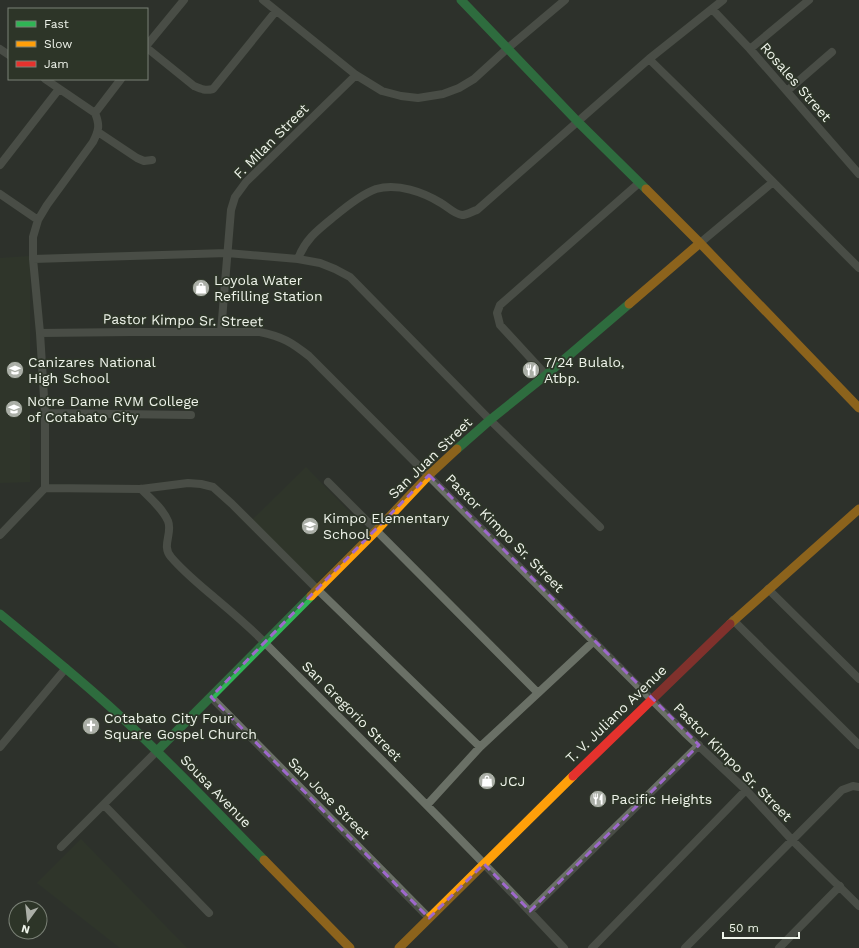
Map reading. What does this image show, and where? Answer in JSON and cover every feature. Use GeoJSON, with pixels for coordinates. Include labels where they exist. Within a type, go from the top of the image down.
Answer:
{"type":"FeatureCollection","features":[{"type":"Feature","properties":{"kind":"street"},"geometry":{"type":"LineString","coordinates":[[148,44],[184,0]]}},
{"type":"Feature","properties":{"kind":"street"},"geometry":{"type":"LineString","coordinates":[[263,0],[356,75],[382,91],[401,96],[418,98],[443,94],[459,88],[474,79],[565,0]]}},
{"type":"Feature","properties":{"kind":"street"},"geometry":{"type":"LineString","coordinates":[[461,0],[578,122],[700,243],[859,408]]}},
{"type":"Feature","properties":{"kind":"street"},"geometry":{"type":"LineString","coordinates":[[298,259],[306,242],[314,233],[351,203],[376,189],[393,187],[402,188],[426,195],[453,212],[463,215],[477,210],[649,59],[723,0]]}},
{"type":"Feature","properties":{"kind":"street"},"geometry":{"type":"LineString","coordinates":[[750,49],[809,0]]}},
{"type":"Feature","properties":{"kind":"street","name":"Rosales Street"},"geometry":{"type":"LineString","coordinates":[[712,9],[750,49],[859,174]]}},
{"type":"Feature","properties":{"kind":"street"},"geometry":{"type":"LineString","coordinates":[[148,49],[194,86],[202,90],[213,89],[276,11]]}},
{"type":"Feature","properties":{"kind":"street"},"geometry":{"type":"LineString","coordinates":[[787,91],[832,52]]}},
{"type":"Feature","properties":{"kind":"street"},"geometry":{"type":"LineString","coordinates":[[649,59],[740,147],[772,182],[859,268]]}},
{"type":"Feature","properties":{"kind":"street","name":"F. Milan Street"},"geometry":{"type":"LineString","coordinates":[[221,332],[231,210],[235,197],[246,182],[356,75]]}},
{"type":"Feature","properties":{"kind":"street"},"geometry":{"type":"LineString","coordinates":[[0,535],[45,488],[45,413],[40,333],[33,259],[33,237],[38,220],[47,205],[93,142],[98,132],[99,122],[95,113],[46,80]]}},
{"type":"Feature","properties":{"kind":"street"},"geometry":{"type":"LineString","coordinates":[[95,113],[120,80]]}},
{"type":"Feature","properties":{"kind":"street"},"geometry":{"type":"LineString","coordinates":[[0,165],[59,89]]}},
{"type":"Feature","properties":{"kind":"street"},"geometry":{"type":"LineString","coordinates":[[98,132],[137,158],[144,161],[152,160]]}},
{"type":"Feature","properties":{"kind":"street"},"geometry":{"type":"LineString","coordinates":[[700,243],[772,182]]}},
{"type":"Feature","properties":{"kind":"street"},"geometry":{"type":"LineString","coordinates":[[546,375],[500,325],[497,313],[500,305],[639,183]]}},
{"type":"Feature","properties":{"kind":"street"},"geometry":{"type":"LineString","coordinates":[[0,194],[38,220]]}},
{"type":"Feature","properties":{"kind":"street","name":"San Juan Street"},"geometry":{"type":"LineString","coordinates":[[61,847],[264,642],[318,590],[429,475],[490,420],[546,375],[700,243]]}},
{"type":"Feature","properties":{"kind":"street"},"geometry":{"type":"LineString","coordinates":[[33,259],[228,253],[298,259],[320,263],[335,269],[350,277],[490,420],[600,527]]}},
{"type":"Feature","properties":{"kind":"street","name":"Pastor Kimpo Sr. Street"},"geometry":{"type":"LineString","coordinates":[[40,333],[260,332],[277,336],[294,344],[309,356],[652,699],[746,790],[792,840],[859,906]]}},
{"type":"Feature","properties":{"kind":"street"},"geometry":{"type":"LineString","coordinates":[[45,413],[191,415]]}},
{"type":"Feature","properties":{"kind":"street"},"geometry":{"type":"LineString","coordinates":[[328,482],[538,693]]}},
{"type":"Feature","properties":{"kind":"street"},"geometry":{"type":"LineString","coordinates":[[45,488],[141,489],[188,483],[212,487],[232,504],[318,590],[480,747]]}},
{"type":"Feature","properties":{"kind":"street","name":"San Gregorio Street"},"geometry":{"type":"LineString","coordinates":[[141,489],[163,512],[168,520],[169,531],[166,549],[167,552],[187,575],[264,642],[427,805],[564,948]]}},
{"type":"Feature","properties":{"kind":"street","name":"T. V. Juliano Avenue"},"geometry":{"type":"LineString","coordinates":[[399,948],[733,620],[859,509]]}},
{"type":"Feature","properties":{"kind":"street"},"geometry":{"type":"LineString","coordinates":[[768,589],[859,679]]}},
{"type":"Feature","properties":{"kind":"street","name":"Sousa Avenue"},"geometry":{"type":"LineString","coordinates":[[0,614],[66,668],[157,751],[350,948]]}},
{"type":"Feature","properties":{"kind":"street"},"geometry":{"type":"LineString","coordinates":[[733,620],[859,745]]}},
{"type":"Feature","properties":{"kind":"street"},"geometry":{"type":"LineString","coordinates":[[427,805],[480,747],[594,641]]}},
{"type":"Feature","properties":{"kind":"street"},"geometry":{"type":"LineString","coordinates":[[0,747],[66,668]]}},
{"type":"Feature","properties":{"kind":"street","name":"San Jose Street"},"geometry":{"type":"LineString","coordinates":[[211,697],[429,918]]}},
{"type":"Feature","properties":{"kind":"street"},"geometry":{"type":"LineString","coordinates":[[530,911],[699,745]]}},
{"type":"Feature","properties":{"kind":"street"},"geometry":{"type":"LineString","coordinates":[[685,948],[842,790],[853,786],[859,788]]}},
{"type":"Feature","properties":{"kind":"street"},"geometry":{"type":"LineString","coordinates":[[592,948],[746,790]]}},
{"type":"Feature","properties":{"kind":"street"},"geometry":{"type":"LineString","coordinates":[[104,805],[208,912]]}},
{"type":"Feature","properties":{"kind":"street"},"geometry":{"type":"LineString","coordinates":[[779,948],[840,886]]}},
{"type":"Feature","properties":{"kind":"highlighted area"},"geometry":{"type":"Polygon","coordinates":[[[429,475],[699,745],[530,911],[484,864],[429,918],[211,697],[429,475]]]}},
{"type":"Feature","properties":{"kind":"shaded area","name":"Canizares National High School"},"geometry":{"type":"Polygon","coordinates":[[[30,256],[30,482],[0,483],[0,258],[30,256]]]}},
{"type":"Feature","properties":{"kind":"shaded area","name":"Kimpo Elementary School"},"geometry":{"type":"Polygon","coordinates":[[[306,467],[369,532],[315,584],[252,520],[306,467]]]}},
{"type":"Feature","properties":{"kind":"shaded area"},"geometry":{"type":"Polygon","coordinates":[[[81,839],[187,948],[120,948],[37,883],[81,839]]]}},
{"type":"Feature","properties":{"kind":"traffic: fast"},"geometry":{"type":"LineString","coordinates":[[461,0],[578,122],[646,189]]}},
{"type":"Feature","properties":{"kind":"traffic: fast"},"geometry":{"type":"LineString","coordinates":[[457,449],[629,304]]}},
{"type":"Feature","properties":{"kind":"traffic: fast"},"geometry":{"type":"LineString","coordinates":[[157,751],[311,596]]}},
{"type":"Feature","properties":{"kind":"traffic: fast"},"geometry":{"type":"LineString","coordinates":[[0,614],[118,714],[174,768],[264,860]]}},
{"type":"Feature","properties":{"kind":"traffic: slow"},"geometry":{"type":"LineString","coordinates":[[646,189],[859,408]]}},
{"type":"Feature","properties":{"kind":"traffic: slow"},"geometry":{"type":"LineString","coordinates":[[629,304],[700,243]]}},
{"type":"Feature","properties":{"kind":"traffic: slow"},"geometry":{"type":"LineString","coordinates":[[311,596],[429,475],[457,449]]}},
{"type":"Feature","properties":{"kind":"traffic: slow"},"geometry":{"type":"LineString","coordinates":[[730,624],[859,509]]}},
{"type":"Feature","properties":{"kind":"traffic: slow"},"geometry":{"type":"LineString","coordinates":[[399,948],[573,776]]}},
{"type":"Feature","properties":{"kind":"traffic: slow"},"geometry":{"type":"LineString","coordinates":[[264,860],[350,948]]}},
{"type":"Feature","properties":{"kind":"traffic: jam"},"geometry":{"type":"LineString","coordinates":[[573,776],[730,624]]}},
{"type":"Feature","properties":{"kind":"place","name":"Loyola Water Refilling Station"},"geometry":{"type":"Point","coordinates":[201,288]}},
{"type":"Feature","properties":{"kind":"place","name":"Canizares National High School"},"geometry":{"type":"Point","coordinates":[15,370]}},
{"type":"Feature","properties":{"kind":"place","name":"7/24 Bulalo, Atbp."},"geometry":{"type":"Point","coordinates":[531,370]}},
{"type":"Feature","properties":{"kind":"place","name":"Notre Dame RVM College of Cotabato City"},"geometry":{"type":"Point","coordinates":[14,409]}},
{"type":"Feature","properties":{"kind":"place","name":"Kimpo Elementary School"},"geometry":{"type":"Point","coordinates":[310,526]}},
{"type":"Feature","properties":{"kind":"place","name":"Cotabato City Four Square Gospel Church"},"geometry":{"type":"Point","coordinates":[91,726]}},
{"type":"Feature","properties":{"kind":"place","name":"JCJ"},"geometry":{"type":"Point","coordinates":[487,781]}},
{"type":"Feature","properties":{"kind":"place","name":"Pacific Heights"},"geometry":{"type":"Point","coordinates":[598,799]}}]}
